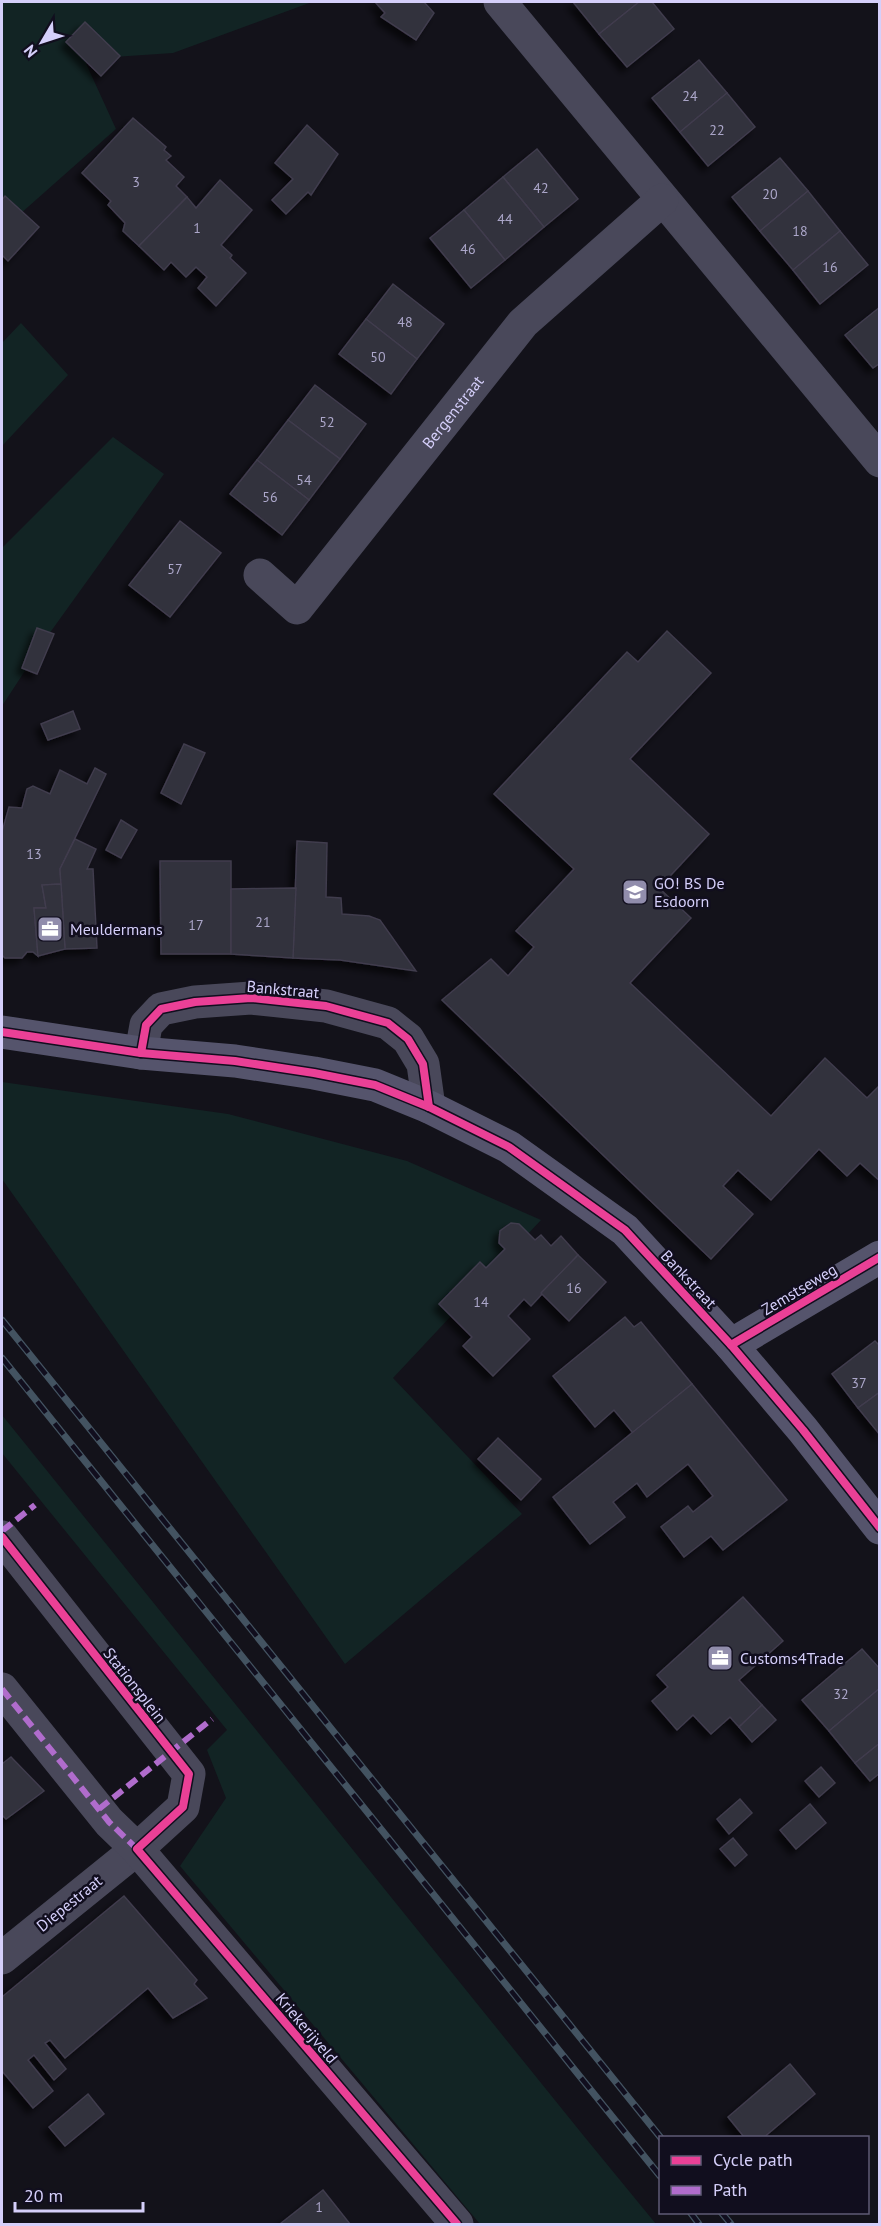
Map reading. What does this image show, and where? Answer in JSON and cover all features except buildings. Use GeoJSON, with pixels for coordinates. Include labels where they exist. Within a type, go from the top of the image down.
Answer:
{"type":"FeatureCollection","features":[{"type":"Feature","properties":{"kind":"street"},"geometry":{"type":"LineString","coordinates":[[500,2],[879,461]]}},
{"type":"Feature","properties":{"kind":"street","name":"Bergenstraat"},"geometry":{"type":"LineString","coordinates":[[260,575],[297,608],[523,323],[662,200]]}},
{"type":"Feature","properties":{"kind":"street","name":"Bankstraat"},"geometry":{"type":"LineString","coordinates":[[141,1053],[146,1025],[161,1010],[195,1002],[251,998],[326,1006],[388,1023],[408,1039],[423,1064],[429,1107]]}},
{"type":"Feature","properties":{"kind":"street","name":"Bankstraat"},"geometry":{"type":"LineString","coordinates":[[2,1032],[141,1053],[235,1061],[375,1085],[429,1107],[509,1147],[625,1230],[731,1345],[803,1430],[879,1527]]}},
{"type":"Feature","properties":{"kind":"street","name":"Zemstseweg"},"geometry":{"type":"LineString","coordinates":[[731,1345],[879,1257]]}},
{"type":"Feature","properties":{"kind":"street","name":"Stationsplein"},"geometry":{"type":"LineString","coordinates":[[2,1537],[189,1774],[183,1807],[136,1849]]}},
{"type":"Feature","properties":{"kind":"street"},"geometry":{"type":"LineString","coordinates":[[2,1689],[109,1822],[136,1849]]}},
{"type":"Feature","properties":{"kind":"street","name":"Diepestraat"},"geometry":{"type":"LineString","coordinates":[[2,1958],[136,1849]]}},
{"type":"Feature","properties":{"kind":"street","name":"Kriekerijveld"},"geometry":{"type":"LineString","coordinates":[[136,1849],[457,2224]]}},
{"type":"Feature","properties":{"kind":"shaded area"},"geometry":{"type":"Polygon","coordinates":[[[2,2],[312,2],[173,53],[84,59],[116,129],[2,230],[2,2]]]}},
{"type":"Feature","properties":{"kind":"shaded area"},"geometry":{"type":"Polygon","coordinates":[[[21,323],[68,375],[2,446],[2,343],[21,323]]]}},
{"type":"Feature","properties":{"kind":"shaded area"},"geometry":{"type":"Polygon","coordinates":[[[113,437],[164,474],[49,634],[2,706],[2,548],[113,437]]]}},
{"type":"Feature","properties":{"kind":"shaded area"},"geometry":{"type":"Polygon","coordinates":[[[2,1082],[228,1114],[407,1161],[541,1220],[393,1378],[522,1514],[345,1664],[2,1179],[2,1082]]]}},
{"type":"Feature","properties":{"kind":"shaded area"},"geometry":{"type":"Polygon","coordinates":[[[2,1415],[656,2224],[480,2224],[180,1866],[226,1798],[207,1750],[227,1730],[2,1453],[2,1415]]]}},
{"type":"Feature","properties":{"kind":"railway"},"geometry":{"type":"LineString","coordinates":[[2,1320],[659,2136]]}},
{"type":"Feature","properties":{"kind":"railway"},"geometry":{"type":"LineString","coordinates":[[2,1358],[659,2175]]}},
{"type":"Feature","properties":{"kind":"railway"},"geometry":{"type":"LineString","coordinates":[[692,2214],[699,2224]]}},
{"type":"Feature","properties":{"kind":"railway"},"geometry":{"type":"LineString","coordinates":[[723,2214],[731,2224]]}},
{"type":"Feature","properties":{"kind":"marked path"},"geometry":{"type":"LineString","coordinates":[[2,1531],[35,1505]]}},
{"type":"Feature","properties":{"kind":"marked path"},"geometry":{"type":"LineString","coordinates":[[2,1689],[109,1822],[137,1849]]}},
{"type":"Feature","properties":{"kind":"marked path"},"geometry":{"type":"LineString","coordinates":[[99,1809],[212,1719]]}},
{"type":"Feature","properties":{"kind":"cycle path"},"geometry":{"type":"LineString","coordinates":[[141,1053],[146,1025],[161,1009],[195,1002],[251,998],[326,1006],[388,1023],[408,1039],[423,1064],[429,1107]]}},
{"type":"Feature","properties":{"kind":"cycle path"},"geometry":{"type":"LineString","coordinates":[[2,1032],[141,1053],[235,1061],[375,1085],[429,1107],[509,1147],[625,1230],[731,1345],[803,1430],[880,1528]]}},
{"type":"Feature","properties":{"kind":"cycle path"},"geometry":{"type":"LineString","coordinates":[[731,1345],[880,1257]]}},
{"type":"Feature","properties":{"kind":"cycle path"},"geometry":{"type":"LineString","coordinates":[[2,1537],[189,1774],[183,1807],[137,1849],[457,2224]]}},
{"type":"Feature","properties":{"kind":"place","name":"GO! BS De Esdoorn"},"geometry":{"type":"Point","coordinates":[635,892]}},
{"type":"Feature","properties":{"kind":"place","name":"Meuldermans"},"geometry":{"type":"Point","coordinates":[50,929]}},
{"type":"Feature","properties":{"kind":"place","name":"Customs4Trade"},"geometry":{"type":"Point","coordinates":[720,1658]}}]}
